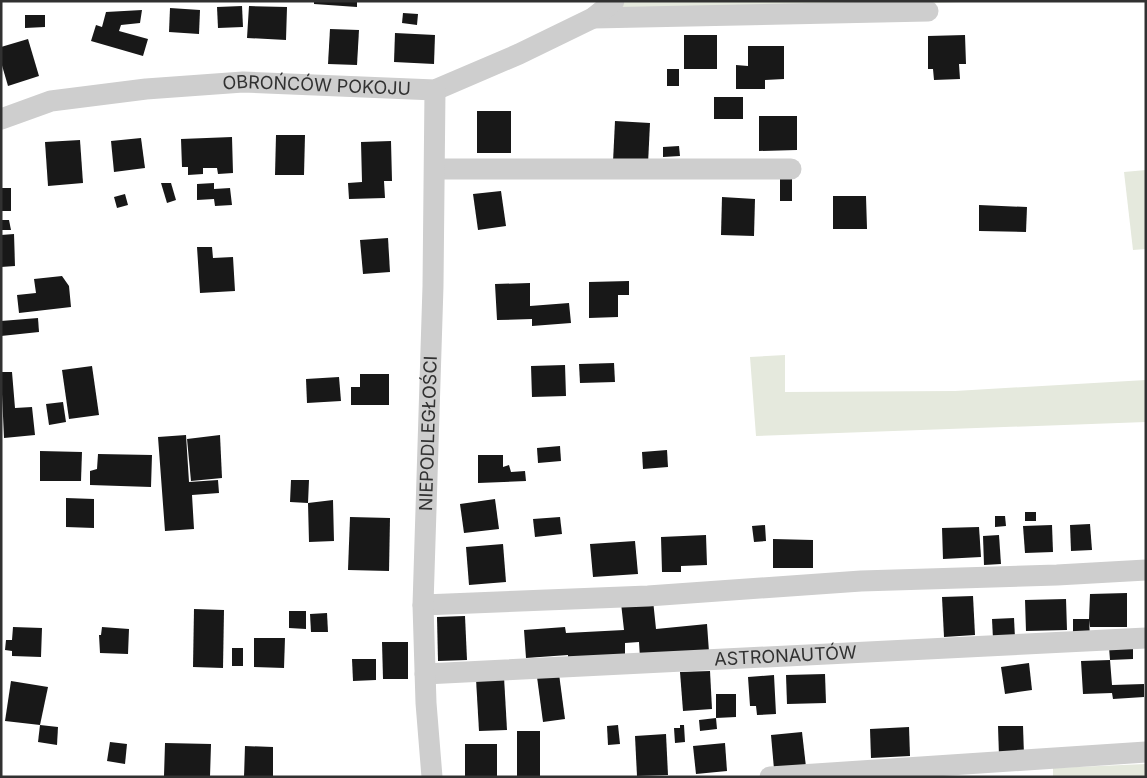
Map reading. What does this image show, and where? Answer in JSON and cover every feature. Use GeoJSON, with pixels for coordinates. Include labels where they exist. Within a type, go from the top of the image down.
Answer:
{"type":"FeatureCollection","features":[{"type":"Feature","properties":{"kind":"street","name":"OBROŃCÓW POKOJU"},"geometry":{"type":"LineString","coordinates":[[1,119],[51,101],[146,89],[243,82],[435,90],[519,54],[593,18],[614,1]]}},
{"type":"Feature","properties":{"kind":"street"},"geometry":{"type":"LineString","coordinates":[[593,18],[928,11]]}},
{"type":"Feature","properties":{"kind":"street","name":"NIEPODLEGŁOŚCI"},"geometry":{"type":"LineString","coordinates":[[432,777],[422,605],[428,464],[435,90]]}},
{"type":"Feature","properties":{"kind":"street"},"geometry":{"type":"LineString","coordinates":[[435,169],[791,168]]}},
{"type":"Feature","properties":{"kind":"street"},"geometry":{"type":"LineString","coordinates":[[422,605],[648,596],[861,581],[1057,575],[1146,570]]}},
{"type":"Feature","properties":{"kind":"street","name":"ASTRONAUTÓW"},"geometry":{"type":"LineString","coordinates":[[425,674],[1146,638]]}},
{"type":"Feature","properties":{"kind":"street"},"geometry":{"type":"LineString","coordinates":[[770,777],[1146,752]]}},
{"type":"Feature","properties":{"kind":"shaded area"},"geometry":{"type":"Polygon","coordinates":[[[626,1],[989,1],[606,17],[626,1]]]}},
{"type":"Feature","properties":{"kind":"shaded area"},"geometry":{"type":"Polygon","coordinates":[[[1146,170],[1146,249],[1133,250],[1124,172],[1146,170]]]}},
{"type":"Feature","properties":{"kind":"shaded area"},"geometry":{"type":"Polygon","coordinates":[[[785,355],[785,392],[955,391],[1146,380],[1146,422],[756,436],[750,357],[785,355]]]}},
{"type":"Feature","properties":{"kind":"shaded area"},"geometry":{"type":"Polygon","coordinates":[[[1146,764],[1146,777],[1053,777],[1053,768],[1146,764]]]}},
{"type":"Feature","properties":{"kind":"building"},"geometry":{"type":"Polygon","coordinates":[[[314,1],[357,1],[357,7],[314,4],[314,1]]]}},
{"type":"Feature","properties":{"kind":"building"},"geometry":{"type":"Polygon","coordinates":[[[242,6],[243,27],[218,28],[217,7],[242,6]]]}},
{"type":"Feature","properties":{"kind":"building"},"geometry":{"type":"Polygon","coordinates":[[[249,6],[287,7],[286,40],[247,38],[249,6]]]}},
{"type":"Feature","properties":{"kind":"building"},"geometry":{"type":"Polygon","coordinates":[[[170,8],[200,10],[199,34],[169,32],[170,8]]]}},
{"type":"Feature","properties":{"kind":"building"},"geometry":{"type":"Polygon","coordinates":[[[142,10],[140,23],[121,25],[119,31],[148,39],[143,56],[91,41],[96,25],[102,27],[106,12],[142,10]]]}},
{"type":"Feature","properties":{"kind":"building"},"geometry":{"type":"Polygon","coordinates":[[[403,13],[418,14],[417,25],[402,23],[403,13]]]}},
{"type":"Feature","properties":{"kind":"building"},"geometry":{"type":"Polygon","coordinates":[[[25,15],[45,15],[45,27],[25,28],[25,15]]]}},
{"type":"Feature","properties":{"kind":"building"},"geometry":{"type":"Polygon","coordinates":[[[330,29],[359,30],[357,65],[328,64],[330,29]]]}},
{"type":"Feature","properties":{"kind":"building"},"geometry":{"type":"Polygon","coordinates":[[[395,33],[435,35],[434,64],[394,62],[395,33]]]}},
{"type":"Feature","properties":{"kind":"building"},"geometry":{"type":"Polygon","coordinates":[[[684,35],[717,35],[717,69],[684,69],[684,35]]]}},
{"type":"Feature","properties":{"kind":"building"},"geometry":{"type":"Polygon","coordinates":[[[965,35],[966,64],[959,64],[960,79],[934,80],[933,69],[928,69],[928,36],[965,35]]]}},
{"type":"Feature","properties":{"kind":"building"},"geometry":{"type":"Polygon","coordinates":[[[28,39],[39,76],[8,86],[1,62],[1,47],[28,39]]]}},
{"type":"Feature","properties":{"kind":"building"},"geometry":{"type":"Polygon","coordinates":[[[748,46],[784,46],[784,79],[765,80],[765,89],[736,89],[736,65],[748,66],[748,46]]]}},
{"type":"Feature","properties":{"kind":"building"},"geometry":{"type":"Polygon","coordinates":[[[667,69],[679,69],[679,86],[667,86],[667,69]]]}},
{"type":"Feature","properties":{"kind":"building"},"geometry":{"type":"Polygon","coordinates":[[[714,97],[743,97],[743,119],[714,119],[714,97]]]}},
{"type":"Feature","properties":{"kind":"building"},"geometry":{"type":"Polygon","coordinates":[[[477,111],[511,111],[511,153],[477,153],[477,111]]]}},
{"type":"Feature","properties":{"kind":"building"},"geometry":{"type":"Polygon","coordinates":[[[759,116],[797,116],[797,150],[759,151],[759,116]]]}},
{"type":"Feature","properties":{"kind":"building"},"geometry":{"type":"Polygon","coordinates":[[[615,121],[650,123],[648,164],[613,162],[615,121]]]}},
{"type":"Feature","properties":{"kind":"building"},"geometry":{"type":"Polygon","coordinates":[[[276,135],[305,135],[304,175],[275,175],[276,135]]]}},
{"type":"Feature","properties":{"kind":"building"},"geometry":{"type":"Polygon","coordinates":[[[232,137],[233,173],[218,174],[217,168],[203,168],[203,174],[188,175],[188,167],[182,167],[181,139],[232,137]]]}},
{"type":"Feature","properties":{"kind":"building"},"geometry":{"type":"Polygon","coordinates":[[[141,138],[145,168],[114,172],[111,141],[141,138]]]}},
{"type":"Feature","properties":{"kind":"building"},"geometry":{"type":"Polygon","coordinates":[[[80,140],[83,183],[48,186],[45,142],[80,140]]]}},
{"type":"Feature","properties":{"kind":"building"},"geometry":{"type":"Polygon","coordinates":[[[391,141],[392,181],[384,181],[385,198],[349,199],[348,183],[362,182],[361,142],[391,141]]]}},
{"type":"Feature","properties":{"kind":"building"},"geometry":{"type":"Polygon","coordinates":[[[679,146],[680,156],[663,157],[663,147],[679,146]]]}},
{"type":"Feature","properties":{"kind":"building"},"geometry":{"type":"Polygon","coordinates":[[[780,177],[792,177],[792,201],[780,201],[780,177]]]}},
{"type":"Feature","properties":{"kind":"building"},"geometry":{"type":"Polygon","coordinates":[[[161,183],[171,183],[176,200],[167,203],[161,183]]]}},
{"type":"Feature","properties":{"kind":"building"},"geometry":{"type":"Polygon","coordinates":[[[214,183],[214,189],[230,188],[232,205],[215,206],[214,199],[197,200],[197,184],[214,183]]]}},
{"type":"Feature","properties":{"kind":"building"},"geometry":{"type":"Polygon","coordinates":[[[1,188],[11,188],[11,211],[1,211],[1,188]]]}},
{"type":"Feature","properties":{"kind":"building"},"geometry":{"type":"Polygon","coordinates":[[[501,191],[506,226],[478,230],[473,194],[501,191]]]}},
{"type":"Feature","properties":{"kind":"building"},"geometry":{"type":"Polygon","coordinates":[[[125,194],[128,205],[117,208],[114,197],[125,194]]]}},
{"type":"Feature","properties":{"kind":"building"},"geometry":{"type":"Polygon","coordinates":[[[833,196],[866,196],[867,229],[833,229],[833,196]]]}},
{"type":"Feature","properties":{"kind":"building"},"geometry":{"type":"Polygon","coordinates":[[[722,197],[755,199],[754,236],[721,235],[722,197]]]}},
{"type":"Feature","properties":{"kind":"building"},"geometry":{"type":"Polygon","coordinates":[[[979,205],[1027,207],[1026,232],[979,231],[979,205]]]}},
{"type":"Feature","properties":{"kind":"building"},"geometry":{"type":"Polygon","coordinates":[[[1,220],[9,220],[11,230],[1,230],[1,220]]]}},
{"type":"Feature","properties":{"kind":"building"},"geometry":{"type":"Polygon","coordinates":[[[14,234],[15,266],[1,267],[1,235],[14,234]]]}},
{"type":"Feature","properties":{"kind":"building"},"geometry":{"type":"Polygon","coordinates":[[[388,238],[390,272],[363,274],[360,240],[388,238]]]}},
{"type":"Feature","properties":{"kind":"building"},"geometry":{"type":"Polygon","coordinates":[[[197,247],[212,247],[213,258],[233,257],[235,291],[200,293],[197,247]]]}},
{"type":"Feature","properties":{"kind":"building"},"geometry":{"type":"Polygon","coordinates":[[[62,276],[69,286],[71,307],[19,313],[17,295],[36,293],[34,279],[62,276]]]}},
{"type":"Feature","properties":{"kind":"building"},"geometry":{"type":"Polygon","coordinates":[[[629,281],[629,295],[618,295],[618,317],[589,318],[589,282],[629,281]]]}},
{"type":"Feature","properties":{"kind":"building"},"geometry":{"type":"Polygon","coordinates":[[[530,283],[530,306],[569,303],[571,323],[532,326],[532,319],[497,320],[495,284],[530,283]]]}},
{"type":"Feature","properties":{"kind":"building"},"geometry":{"type":"Polygon","coordinates":[[[38,318],[39,332],[1,336],[1,321],[38,318]]]}},
{"type":"Feature","properties":{"kind":"building"},"geometry":{"type":"Polygon","coordinates":[[[614,363],[615,382],[580,383],[579,364],[614,363]]]}},
{"type":"Feature","properties":{"kind":"building"},"geometry":{"type":"Polygon","coordinates":[[[565,365],[566,396],[532,397],[531,366],[565,365]]]}},
{"type":"Feature","properties":{"kind":"building"},"geometry":{"type":"Polygon","coordinates":[[[92,366],[99,415],[69,419],[62,370],[92,366]]]}},
{"type":"Feature","properties":{"kind":"building"},"geometry":{"type":"Polygon","coordinates":[[[1,372],[12,372],[15,408],[32,407],[35,435],[4,438],[1,372]]]}},
{"type":"Feature","properties":{"kind":"building"},"geometry":{"type":"Polygon","coordinates":[[[360,374],[389,374],[389,405],[351,405],[351,387],[360,387],[360,374]]]}},
{"type":"Feature","properties":{"kind":"building"},"geometry":{"type":"Polygon","coordinates":[[[339,377],[341,401],[307,403],[306,379],[339,377]]]}},
{"type":"Feature","properties":{"kind":"building"},"geometry":{"type":"Polygon","coordinates":[[[63,402],[66,422],[49,425],[46,404],[63,402]]]}},
{"type":"Feature","properties":{"kind":"building"},"geometry":{"type":"Polygon","coordinates":[[[186,435],[189,482],[218,480],[219,493],[192,495],[194,529],[165,531],[158,437],[186,435]]]}},
{"type":"Feature","properties":{"kind":"building"},"geometry":{"type":"Polygon","coordinates":[[[220,435],[222,478],[191,481],[187,439],[220,435]]]}},
{"type":"Feature","properties":{"kind":"building"},"geometry":{"type":"Polygon","coordinates":[[[560,446],[561,461],[538,463],[537,448],[560,446]]]}},
{"type":"Feature","properties":{"kind":"building"},"geometry":{"type":"Polygon","coordinates":[[[667,450],[668,467],[643,469],[642,452],[667,450]]]}},
{"type":"Feature","properties":{"kind":"building"},"geometry":{"type":"Polygon","coordinates":[[[40,451],[82,452],[81,481],[40,481],[40,451]]]}},
{"type":"Feature","properties":{"kind":"building"},"geometry":{"type":"Polygon","coordinates":[[[98,454],[152,455],[151,487],[90,485],[90,471],[97,469],[98,454]]]}},
{"type":"Feature","properties":{"kind":"building"},"geometry":{"type":"Polygon","coordinates":[[[478,455],[503,455],[503,467],[509,465],[511,472],[525,471],[526,481],[478,483],[478,455]]]}},
{"type":"Feature","properties":{"kind":"building"},"geometry":{"type":"Polygon","coordinates":[[[291,480],[309,480],[308,503],[290,502],[291,480]]]}},
{"type":"Feature","properties":{"kind":"building"},"geometry":{"type":"Polygon","coordinates":[[[66,498],[94,499],[94,528],[66,527],[66,498]]]}},
{"type":"Feature","properties":{"kind":"building"},"geometry":{"type":"Polygon","coordinates":[[[495,499],[499,529],[464,533],[460,504],[495,499]]]}},
{"type":"Feature","properties":{"kind":"building"},"geometry":{"type":"Polygon","coordinates":[[[333,500],[334,541],[309,542],[308,503],[333,500]]]}},
{"type":"Feature","properties":{"kind":"building"},"geometry":{"type":"Polygon","coordinates":[[[1025,512],[1036,512],[1036,521],[1025,521],[1025,512]]]}},
{"type":"Feature","properties":{"kind":"building"},"geometry":{"type":"Polygon","coordinates":[[[995,516],[1005,516],[1006,526],[995,527],[995,516]]]}},
{"type":"Feature","properties":{"kind":"building"},"geometry":{"type":"Polygon","coordinates":[[[350,517],[390,518],[389,571],[348,570],[350,517]]]}},
{"type":"Feature","properties":{"kind":"building"},"geometry":{"type":"Polygon","coordinates":[[[560,517],[562,534],[535,537],[533,519],[560,517]]]}},
{"type":"Feature","properties":{"kind":"building"},"geometry":{"type":"Polygon","coordinates":[[[1090,524],[1092,550],[1071,551],[1070,525],[1090,524]]]}},
{"type":"Feature","properties":{"kind":"building"},"geometry":{"type":"Polygon","coordinates":[[[765,525],[766,541],[754,542],[752,526],[765,525]]]}},
{"type":"Feature","properties":{"kind":"building"},"geometry":{"type":"Polygon","coordinates":[[[1052,525],[1053,552],[1025,553],[1023,526],[1052,525]]]}},
{"type":"Feature","properties":{"kind":"building"},"geometry":{"type":"Polygon","coordinates":[[[979,527],[981,557],[943,559],[942,528],[979,527]]]}},
{"type":"Feature","properties":{"kind":"building"},"geometry":{"type":"Polygon","coordinates":[[[706,535],[707,565],[681,566],[681,572],[662,572],[661,537],[706,535]]]}},
{"type":"Feature","properties":{"kind":"building"},"geometry":{"type":"Polygon","coordinates":[[[999,535],[1001,564],[984,565],[983,536],[999,535]]]}},
{"type":"Feature","properties":{"kind":"building"},"geometry":{"type":"Polygon","coordinates":[[[773,539],[813,540],[813,568],[773,568],[773,539]]]}},
{"type":"Feature","properties":{"kind":"building"},"geometry":{"type":"Polygon","coordinates":[[[635,541],[638,574],[593,577],[590,544],[635,541]]]}},
{"type":"Feature","properties":{"kind":"building"},"geometry":{"type":"Polygon","coordinates":[[[503,544],[506,582],[469,585],[466,547],[503,544]]]}},
{"type":"Feature","properties":{"kind":"building"},"geometry":{"type":"Polygon","coordinates":[[[1127,593],[1127,627],[1090,627],[1089,620],[1090,637],[1073,638],[1073,619],[1089,619],[1090,594],[1127,593]]]}},
{"type":"Feature","properties":{"kind":"building"},"geometry":{"type":"Polygon","coordinates":[[[973,596],[975,635],[944,637],[942,597],[973,596]]]}},
{"type":"Feature","properties":{"kind":"building"},"geometry":{"type":"Polygon","coordinates":[[[1066,599],[1067,630],[1026,631],[1025,600],[1066,599]]]}},
{"type":"Feature","properties":{"kind":"building"},"geometry":{"type":"Polygon","coordinates":[[[653,600],[656,629],[707,624],[709,652],[640,658],[639,642],[625,643],[625,657],[568,660],[568,655],[526,658],[524,630],[565,627],[566,633],[624,630],[621,603],[653,600]]]}},
{"type":"Feature","properties":{"kind":"building"},"geometry":{"type":"Polygon","coordinates":[[[194,609],[224,610],[223,668],[193,667],[194,609]]]}},
{"type":"Feature","properties":{"kind":"building"},"geometry":{"type":"Polygon","coordinates":[[[289,611],[306,611],[306,629],[289,628],[289,611]]]}},
{"type":"Feature","properties":{"kind":"building"},"geometry":{"type":"Polygon","coordinates":[[[327,613],[328,632],[311,632],[310,614],[327,613]]]}},
{"type":"Feature","properties":{"kind":"building"},"geometry":{"type":"Polygon","coordinates":[[[465,616],[467,660],[438,661],[437,617],[465,616]]]}},
{"type":"Feature","properties":{"kind":"building"},"geometry":{"type":"Polygon","coordinates":[[[1014,618],[1015,638],[993,639],[992,619],[1014,618]]]}},
{"type":"Feature","properties":{"kind":"building"},"geometry":{"type":"Polygon","coordinates":[[[13,627],[42,628],[41,657],[12,656],[12,651],[5,650],[6,640],[12,640],[13,627]]]}},
{"type":"Feature","properties":{"kind":"building"},"geometry":{"type":"Polygon","coordinates":[[[102,627],[129,629],[128,654],[100,653],[99,635],[101,635],[102,627]]]}},
{"type":"Feature","properties":{"kind":"building"},"geometry":{"type":"Polygon","coordinates":[[[254,638],[285,638],[284,668],[254,667],[254,638]]]}},
{"type":"Feature","properties":{"kind":"building"},"geometry":{"type":"Polygon","coordinates":[[[382,642],[408,642],[408,679],[383,679],[382,642]]]}},
{"type":"Feature","properties":{"kind":"building"},"geometry":{"type":"Polygon","coordinates":[[[1133,646],[1133,659],[1110,660],[1109,647],[1133,646]]]}},
{"type":"Feature","properties":{"kind":"building"},"geometry":{"type":"Polygon","coordinates":[[[232,648],[243,648],[243,666],[232,666],[232,648]]]}},
{"type":"Feature","properties":{"kind":"building"},"geometry":{"type":"Polygon","coordinates":[[[352,659],[376,659],[376,680],[353,681],[352,659]]]}},
{"type":"Feature","properties":{"kind":"building"},"geometry":{"type":"Polygon","coordinates":[[[1110,660],[1112,685],[1144,684],[1144,697],[1113,699],[1112,693],[1083,694],[1081,661],[1110,660]]]}},
{"type":"Feature","properties":{"kind":"building"},"geometry":{"type":"Polygon","coordinates":[[[1029,663],[1032,690],[1005,694],[1001,667],[1029,663]]]}},
{"type":"Feature","properties":{"kind":"building"},"geometry":{"type":"Polygon","coordinates":[[[710,671],[712,709],[683,711],[680,672],[710,671]]]}},
{"type":"Feature","properties":{"kind":"building"},"geometry":{"type":"Polygon","coordinates":[[[559,674],[565,719],[543,722],[537,677],[559,674]]]}},
{"type":"Feature","properties":{"kind":"building"},"geometry":{"type":"Polygon","coordinates":[[[825,674],[826,703],[787,704],[786,675],[825,674]]]}},
{"type":"Feature","properties":{"kind":"building"},"geometry":{"type":"Polygon","coordinates":[[[774,675],[776,714],[757,715],[756,706],[750,706],[748,677],[774,675]]]}},
{"type":"Feature","properties":{"kind":"building"},"geometry":{"type":"Polygon","coordinates":[[[504,677],[507,730],[479,731],[476,679],[504,677]]]}},
{"type":"Feature","properties":{"kind":"building"},"geometry":{"type":"Polygon","coordinates":[[[11,681],[48,687],[40,725],[5,721],[11,681]]]}},
{"type":"Feature","properties":{"kind":"building"},"geometry":{"type":"Polygon","coordinates":[[[716,694],[736,694],[736,717],[716,718],[716,694]]]}},
{"type":"Feature","properties":{"kind":"building"},"geometry":{"type":"Polygon","coordinates":[[[716,718],[717,729],[700,731],[699,720],[716,718]]]}},
{"type":"Feature","properties":{"kind":"building"},"geometry":{"type":"Polygon","coordinates":[[[40,725],[58,727],[57,745],[38,742],[40,725]]]}},
{"type":"Feature","properties":{"kind":"building"},"geometry":{"type":"Polygon","coordinates":[[[618,725],[620,744],[608,745],[607,726],[618,725]]]}},
{"type":"Feature","properties":{"kind":"building"},"geometry":{"type":"Polygon","coordinates":[[[680,725],[684,725],[685,742],[675,743],[674,728],[680,728],[680,725]]]}},
{"type":"Feature","properties":{"kind":"building"},"geometry":{"type":"Polygon","coordinates":[[[998,726],[1023,726],[1024,755],[999,756],[998,726]]]}},
{"type":"Feature","properties":{"kind":"building"},"geometry":{"type":"Polygon","coordinates":[[[909,727],[910,756],[871,758],[870,729],[909,727]]]}},
{"type":"Feature","properties":{"kind":"building"},"geometry":{"type":"Polygon","coordinates":[[[517,731],[540,731],[540,777],[517,777],[517,731]]]}},
{"type":"Feature","properties":{"kind":"building"},"geometry":{"type":"Polygon","coordinates":[[[802,732],[806,767],[774,769],[771,735],[802,732]]]}},
{"type":"Feature","properties":{"kind":"building"},"geometry":{"type":"Polygon","coordinates":[[[666,734],[668,775],[637,776],[635,736],[666,734]]]}},
{"type":"Feature","properties":{"kind":"building"},"geometry":{"type":"Polygon","coordinates":[[[110,742],[127,744],[125,764],[107,761],[110,742]]]}},
{"type":"Feature","properties":{"kind":"building"},"geometry":{"type":"Polygon","coordinates":[[[165,743],[211,744],[210,777],[164,776],[165,743]]]}},
{"type":"Feature","properties":{"kind":"building"},"geometry":{"type":"Polygon","coordinates":[[[725,743],[727,771],[696,774],[693,746],[725,743]]]}},
{"type":"Feature","properties":{"kind":"building"},"geometry":{"type":"Polygon","coordinates":[[[465,744],[497,744],[497,777],[465,777],[465,744]]]}},
{"type":"Feature","properties":{"kind":"building"},"geometry":{"type":"Polygon","coordinates":[[[245,746],[273,747],[273,777],[244,777],[245,746]]]}}]}
